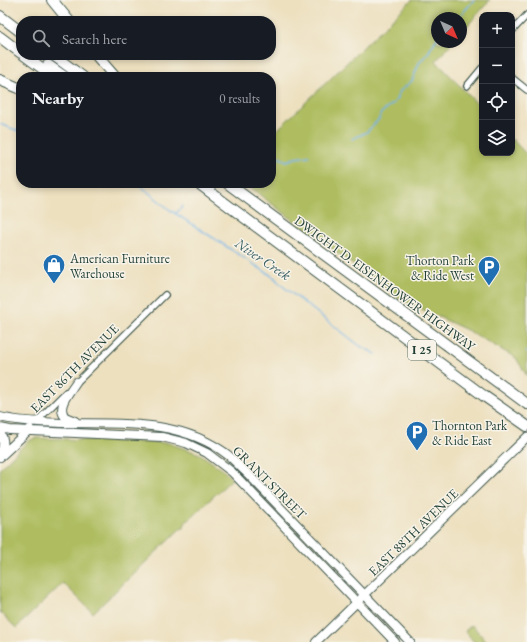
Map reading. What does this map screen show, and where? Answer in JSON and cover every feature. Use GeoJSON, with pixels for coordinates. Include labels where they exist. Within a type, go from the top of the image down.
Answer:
{"type":"FeatureCollection","features":[{"type":"Feature","properties":{"kind":"highway"},"geometry":{"type":"LineString","coordinates":[[53,1],[65,16]]}},
{"type":"Feature","properties":{"kind":"highway"},"geometry":{"type":"LineString","coordinates":[[0,16],[16,28]]}},
{"type":"Feature","properties":{"kind":"highway"},"geometry":{"type":"LineString","coordinates":[[0,29],[16,40]]}},
{"type":"Feature","properties":{"kind":"highway"},"geometry":{"type":"LineString","coordinates":[[0,38],[16,49]]}},
{"type":"Feature","properties":{"kind":"highway"},"geometry":{"type":"LineString","coordinates":[[31,60],[47,72]]}},
{"type":"Feature","properties":{"kind":"highway"},"geometry":{"type":"LineString","coordinates":[[42,60],[58,72]]}},
{"type":"Feature","properties":{"kind":"highway"},"geometry":{"type":"LineString","coordinates":[[60,60],[75,72]]}},
{"type":"Feature","properties":{"kind":"highway"},"geometry":{"type":"LineString","coordinates":[[100,60],[110,72]]}},
{"type":"Feature","properties":{"kind":"highway"},"geometry":{"type":"LineString","coordinates":[[0,80],[16,87]]}},
{"type":"Feature","properties":{"kind":"highway","name":"I 25"},"geometry":{"type":"LineString","coordinates":[[205,188],[478,392],[527,425]]}},
{"type":"Feature","properties":{"kind":"highway"},"geometry":{"type":"LineString","coordinates":[[215,188],[503,402],[516,412],[527,425]]}},
{"type":"Feature","properties":{"kind":"highway","name":"DWIGHT D. EISENHOWER HIGHWAY"},"geometry":{"type":"LineString","coordinates":[[234,188],[527,404]]}},
{"type":"Feature","properties":{"kind":"street"},"geometry":{"type":"LineString","coordinates":[[515,28],[527,15]]}},
{"type":"Feature","properties":{"kind":"street"},"geometry":{"type":"LineString","coordinates":[[468,86],[479,72]]}},
{"type":"Feature","properties":{"kind":"street"},"geometry":{"type":"LineString","coordinates":[[515,80],[527,90]]}},
{"type":"Feature","properties":{"kind":"street","name":"EAST 86TH AVENUE"},"geometry":{"type":"LineString","coordinates":[[0,457],[165,295]]}},
{"type":"Feature","properties":{"kind":"street"},"geometry":{"type":"LineString","coordinates":[[76,382],[62,406],[62,414],[68,419],[83,423]]}},
{"type":"Feature","properties":{"kind":"street","name":"GRANT STREET"},"geometry":{"type":"LineString","coordinates":[[0,417],[36,422],[145,426],[172,429],[201,439],[219,449],[248,474],[410,642]]}},
{"type":"Feature","properties":{"kind":"street","name":"GRANT STREET"},"geometry":{"type":"LineString","coordinates":[[0,428],[27,431],[162,438],[186,443],[207,453],[241,481],[395,642]]}},
{"type":"Feature","properties":{"kind":"street"},"geometry":{"type":"LineString","coordinates":[[0,433],[4,439],[4,446],[0,454]]}},
{"type":"Feature","properties":{"kind":"street","name":"EAST 88TH AVENUE"},"geometry":{"type":"LineString","coordinates":[[316,642],[527,438]]}},
{"type":"Feature","properties":{"kind":"green space"},"geometry":{"type":"Polygon","coordinates":[[[412,0],[490,0],[467,26],[467,12],[431,12],[431,48],[448,48],[436,61],[479,106],[479,156],[515,156],[515,142],[527,155],[527,376],[516,358],[469,331],[396,297],[251,188],[276,188],[276,131],[412,0]]]}},
{"type":"Feature","properties":{"kind":"green space"},"geometry":{"type":"Polygon","coordinates":[[[36,438],[168,443],[200,454],[223,470],[232,479],[185,523],[184,528],[180,529],[93,613],[63,583],[16,628],[0,612],[0,468],[28,441],[36,438]]]}},
{"type":"Feature","properties":{"kind":"green space"},"geometry":{"type":"Polygon","coordinates":[[[472,625],[486,641],[485,642],[474,642],[465,631],[472,625]]]}},
{"type":"Feature","properties":{"kind":"waterway"},"geometry":{"type":"LineString","coordinates":[[463,12],[474,0]]}},
{"type":"Feature","properties":{"kind":"waterway"},"geometry":{"type":"LineString","coordinates":[[352,139],[367,132],[379,119],[381,113],[395,102],[400,91],[412,81],[419,63],[431,48]]}},
{"type":"Feature","properties":{"kind":"waterway","name":"Niver Creek"},"geometry":{"type":"LineString","coordinates":[[0,124],[16,130]]}},
{"type":"Feature","properties":{"kind":"waterway"},"geometry":{"type":"LineString","coordinates":[[276,158],[278,157],[287,161],[309,156]]}},
{"type":"Feature","properties":{"kind":"waterway","name":"Niver Creek"},"geometry":{"type":"LineString","coordinates":[[143,188],[170,210],[275,278],[280,284],[360,346],[376,354]]}},
{"type":"Feature","properties":{"kind":"waterway"},"geometry":{"type":"LineString","coordinates":[[176,213],[183,206]]}},
{"type":"Feature","properties":{"kind":"place","name":"American Furniture Warehouse"},"geometry":{"type":"Point","coordinates":[54,284]}},
{"type":"Feature","properties":{"kind":"place","name":"Thorton Park & Ride West"},"geometry":{"type":"Point","coordinates":[489,286]}},
{"type":"Feature","properties":{"kind":"place","name":"Thornton Park & Ride East"},"geometry":{"type":"Point","coordinates":[417,452]}}]}
